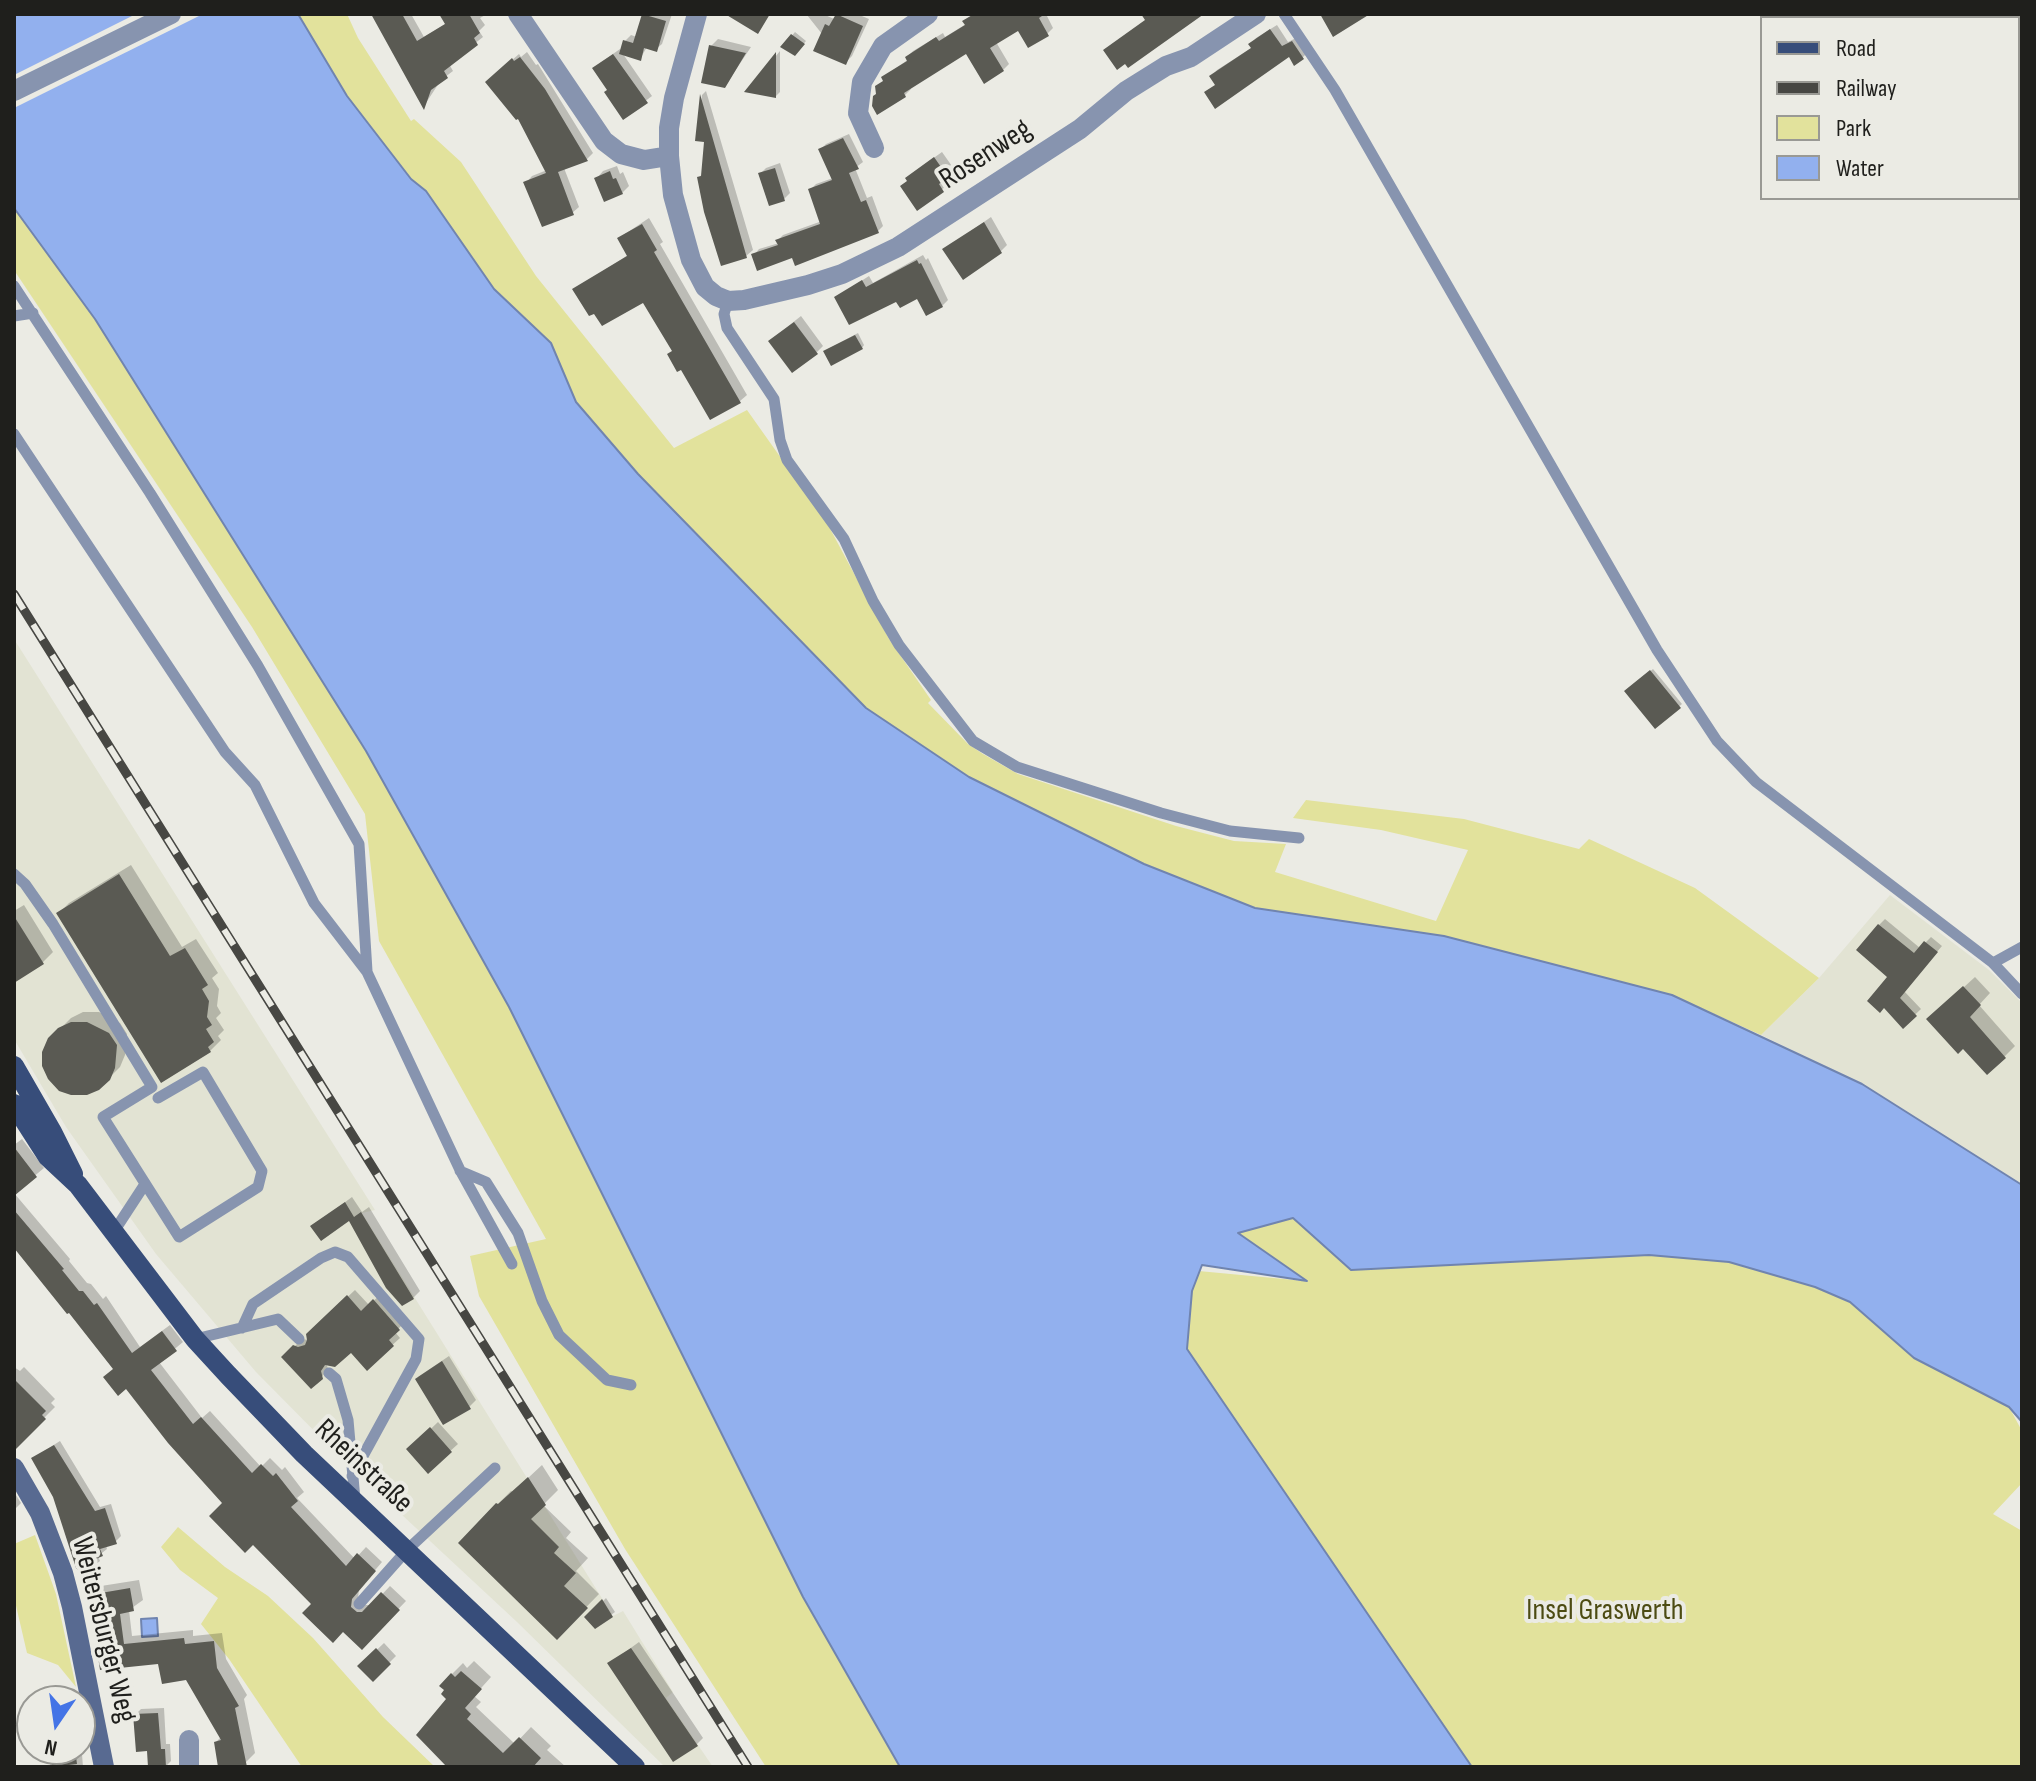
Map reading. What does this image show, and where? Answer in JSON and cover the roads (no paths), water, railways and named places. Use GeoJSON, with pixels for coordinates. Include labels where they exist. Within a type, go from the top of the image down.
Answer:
{"type":"FeatureCollection","features":[{"type":"Feature","properties":{"kind":"main road","name":"Rheinstraße"},"geometry":{"type":"LineString","coordinates":[[14,1066],[78,1185],[195,1339],[304,1454],[635,1767]]}},
{"type":"Feature","properties":{"kind":"main road","name":"Rheinstraße"},"geometry":{"type":"LineString","coordinates":[[14,1104],[48,1157],[78,1185]]}},
{"type":"Feature","properties":{"kind":"street"},"geometry":{"type":"LineString","coordinates":[[14,91],[171,14]]}},
{"type":"Feature","properties":{"kind":"street"},"geometry":{"type":"LineString","coordinates":[[518,14],[604,141],[621,154],[644,160],[669,156]]}},
{"type":"Feature","properties":{"kind":"street"},"geometry":{"type":"LineString","coordinates":[[697,14],[669,128],[673,195],[691,260],[705,287],[728,301]]}},
{"type":"Feature","properties":{"kind":"street"},"geometry":{"type":"LineString","coordinates":[[874,148],[858,113],[862,82],[883,46],[928,14]]}},
{"type":"Feature","properties":{"kind":"street","name":"Rosenweg"},"geometry":{"type":"LineString","coordinates":[[728,301],[744,300],[842,274],[898,247],[1080,129],[1126,91],[1166,66],[1191,57],[1256,14]]}},
{"type":"Feature","properties":{"kind":"street","name":"Weitersburger Weg"},"geometry":{"type":"LineString","coordinates":[[14,1468],[40,1513],[63,1573],[104,1767]]}},
{"type":"Feature","properties":{"kind":"street"},"geometry":{"type":"LineString","coordinates":[[189,1740],[189,1767]]}},
{"type":"Feature","properties":{"kind":"lane"},"geometry":{"type":"LineString","coordinates":[[1284,14],[1335,90],[1657,650],[1717,741],[1756,782],[1993,963],[2022,994]]}},
{"type":"Feature","properties":{"kind":"lane"},"geometry":{"type":"LineString","coordinates":[[14,286],[258,666],[359,844],[367,972]]}},
{"type":"Feature","properties":{"kind":"lane"},"geometry":{"type":"LineString","coordinates":[[728,301],[724,314],[727,328],[774,399],[780,440],[787,460],[844,539],[873,601],[899,645],[973,741],[1017,767],[1161,813],[1230,831],[1299,838]]}},
{"type":"Feature","properties":{"kind":"lane"},"geometry":{"type":"LineString","coordinates":[[14,316],[33,313]]}},
{"type":"Feature","properties":{"kind":"lane"},"geometry":{"type":"LineString","coordinates":[[14,434],[225,752],[255,785],[314,903],[367,972],[460,1170],[512,1264]]}},
{"type":"Feature","properties":{"kind":"lane"},"geometry":{"type":"LineString","coordinates":[[14,874],[53,924],[152,1087],[103,1117],[179,1237],[258,1187],[262,1171],[203,1072],[158,1098]]}},
{"type":"Feature","properties":{"kind":"lane"},"geometry":{"type":"LineString","coordinates":[[14,890],[32,895]]}},
{"type":"Feature","properties":{"kind":"lane"},"geometry":{"type":"LineString","coordinates":[[1993,963],[2022,947]]}},
{"type":"Feature","properties":{"kind":"lane"},"geometry":{"type":"LineString","coordinates":[[460,1170],[486,1182],[518,1233],[542,1301],[559,1335],[607,1380],[631,1385]]}},
{"type":"Feature","properties":{"kind":"lane"},"geometry":{"type":"LineString","coordinates":[[113,1234],[145,1184]]}},
{"type":"Feature","properties":{"kind":"lane"},"geometry":{"type":"LineString","coordinates":[[242,1328],[253,1304],[321,1258],[335,1252],[348,1257],[419,1339],[416,1359],[352,1476]]}},
{"type":"Feature","properties":{"kind":"lane"},"geometry":{"type":"LineString","coordinates":[[195,1339],[278,1319],[299,1339]]}},
{"type":"Feature","properties":{"kind":"lane"},"geometry":{"type":"LineString","coordinates":[[329,1373],[336,1379],[348,1420],[355,1500]]}},
{"type":"Feature","properties":{"kind":"lane"},"geometry":{"type":"LineString","coordinates":[[359,1604],[407,1550],[495,1468]]}},
{"type":"Feature","properties":{"kind":"water"},"geometry":{"type":"Polygon","coordinates":[[[14,14],[298,14],[347,96],[411,179],[426,191],[494,289],[551,343],[576,402],[638,474],[866,708],[969,777],[1144,864],[1255,908],[1444,936],[1672,995],[1862,1084],[2022,1185],[2022,1422],[2009,1407],[1914,1358],[1850,1302],[1815,1287],[1729,1262],[1649,1255],[1351,1270],[1293,1218],[1238,1233],[1307,1281],[1202,1265],[1192,1291],[1187,1349],[1472,1767],[900,1767],[803,1597],[509,1007],[366,751],[95,319],[14,208],[14,14]]]}},
{"type":"Feature","properties":{"kind":"water"},"geometry":{"type":"Polygon","coordinates":[[[157,1618],[158,1636],[142,1637],[141,1619],[157,1618]]]}},
{"type":"Feature","properties":{"kind":"railway"},"geometry":{"type":"LineString","coordinates":[[14,594],[748,1767]]}},
{"type":"Feature","properties":{"kind":"park label","name":"Insel Graswerth"},"geometry":{"type":"Point","coordinates":[1605,1611]}}]}
